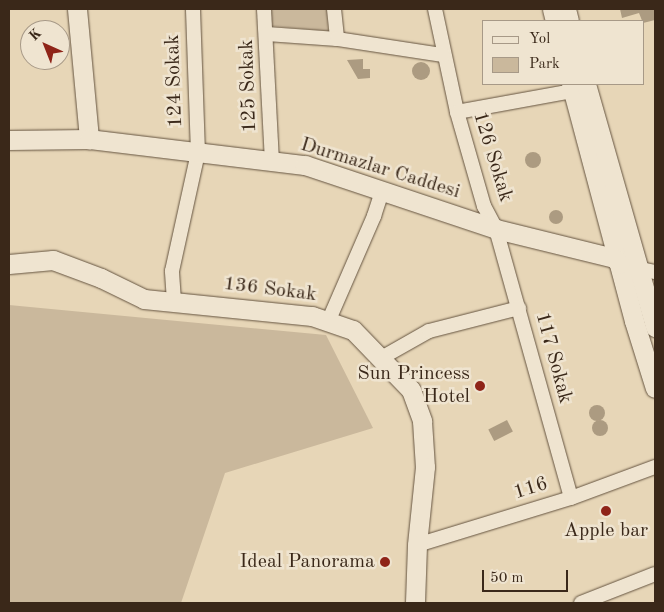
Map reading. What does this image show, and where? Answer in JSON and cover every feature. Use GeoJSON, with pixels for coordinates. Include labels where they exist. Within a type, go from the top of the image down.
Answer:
{"type":"FeatureCollection","features":[{"type":"Feature","properties":{"kind":"street"},"geometry":{"type":"LineString","coordinates":[[77,9],[89,138]]}},
{"type":"Feature","properties":{"kind":"street","name":"124 Sokak"},"geometry":{"type":"LineString","coordinates":[[174,301],[172,271],[198,153],[193,9]]}},
{"type":"Feature","properties":{"kind":"street","name":"125 Sokak"},"geometry":{"type":"LineString","coordinates":[[264,9],[267,34],[272,161]]}},
{"type":"Feature","properties":{"kind":"street"},"geometry":{"type":"LineString","coordinates":[[334,9],[337,39]]}},
{"type":"Feature","properties":{"kind":"street","name":"126 Sokak"},"geometry":{"type":"LineString","coordinates":[[435,9],[456,112],[484,206],[496,229]]}},
{"type":"Feature","properties":{"kind":"street"},"geometry":{"type":"LineString","coordinates":[[267,34],[337,39],[443,55]]}},
{"type":"Feature","properties":{"kind":"street"},"geometry":{"type":"LineString","coordinates":[[456,112],[577,86],[638,268],[650,290],[655,327]]}},
{"type":"Feature","properties":{"kind":"street","name":"Durmazlar Caddesi"},"geometry":{"type":"LineString","coordinates":[[9,140],[89,138],[306,165],[496,229],[614,258],[638,268]]}},
{"type":"Feature","properties":{"kind":"street"},"geometry":{"type":"LineString","coordinates":[[328,322],[374,216],[382,192]]}},
{"type":"Feature","properties":{"kind":"street","name":"117 Sokak"},"geometry":{"type":"LineString","coordinates":[[496,229],[571,498]]}},
{"type":"Feature","properties":{"kind":"street","name":"136 Sokak"},"geometry":{"type":"LineString","coordinates":[[9,264],[53,260],[101,278],[144,299],[312,316],[353,330],[383,357],[411,390],[422,421],[425,467],[416,545],[415,603]]}},
{"type":"Feature","properties":{"kind":"street"},"geometry":{"type":"LineString","coordinates":[[638,268],[634,321],[655,388]]}},
{"type":"Feature","properties":{"kind":"street"},"geometry":{"type":"LineString","coordinates":[[383,357],[429,331],[519,308]]}},
{"type":"Feature","properties":{"kind":"street","name":"116"},"geometry":{"type":"LineString","coordinates":[[416,545],[571,498],[655,467]]}},
{"type":"Feature","properties":{"kind":"street"},"geometry":{"type":"LineString","coordinates":[[581,603],[655,574]]}},
{"type":"Feature","properties":{"kind":"green space"},"geometry":{"type":"Polygon","coordinates":[[[271,9],[327,9],[328,31],[271,26],[271,9]]]}},
{"type":"Feature","properties":{"kind":"green space"},"geometry":{"type":"Polygon","coordinates":[[[9,305],[326,335],[373,428],[225,473],[181,603],[9,603],[9,305]]]}},
{"type":"Feature","properties":{"kind":"shaded area"},"geometry":{"type":"Polygon","coordinates":[[[620,9],[655,9],[655,20],[644,23],[639,13],[622,18],[620,9]]]}},
{"type":"Feature","properties":{"kind":"shaded area"},"geometry":{"type":"Polygon","coordinates":[[[363,59],[363,69],[370,69],[370,78],[358,79],[347,60],[363,59]]]}},
{"type":"Feature","properties":{"kind":"shaded area"},"geometry":{"type":"Polygon","coordinates":[[[421,62],[427,65],[430,71],[427,77],[421,80],[415,77],[412,71],[415,65],[421,62]]]}},
{"type":"Feature","properties":{"kind":"shaded area"},"geometry":{"type":"Polygon","coordinates":[[[533,152],[541,160],[533,168],[525,160],[533,152]]]}},
{"type":"Feature","properties":{"kind":"shaded area"},"geometry":{"type":"Polygon","coordinates":[[[553,210],[559,210],[563,217],[559,224],[553,224],[549,220],[549,214],[553,210]]]}},
{"type":"Feature","properties":{"kind":"shaded area"},"geometry":{"type":"Polygon","coordinates":[[[594,405],[600,405],[605,410],[603,419],[594,421],[589,416],[589,410],[594,405]]]}},
{"type":"Feature","properties":{"kind":"shaded area"},"geometry":{"type":"Polygon","coordinates":[[[507,420],[513,432],[494,441],[488,430],[507,420]]]}},
{"type":"Feature","properties":{"kind":"shaded area"},"geometry":{"type":"Polygon","coordinates":[[[597,420],[603,420],[608,425],[606,434],[597,436],[592,431],[592,425],[597,420]]]}},
{"type":"Feature","properties":{"kind":"place","name":"Sun Princess Hotel"},"geometry":{"type":"Point","coordinates":[480,386]}},
{"type":"Feature","properties":{"kind":"place","name":"Apple bar"},"geometry":{"type":"Point","coordinates":[606,511]}},
{"type":"Feature","properties":{"kind":"place","name":"Ideal Panorama"},"geometry":{"type":"Point","coordinates":[385,562]}}]}
